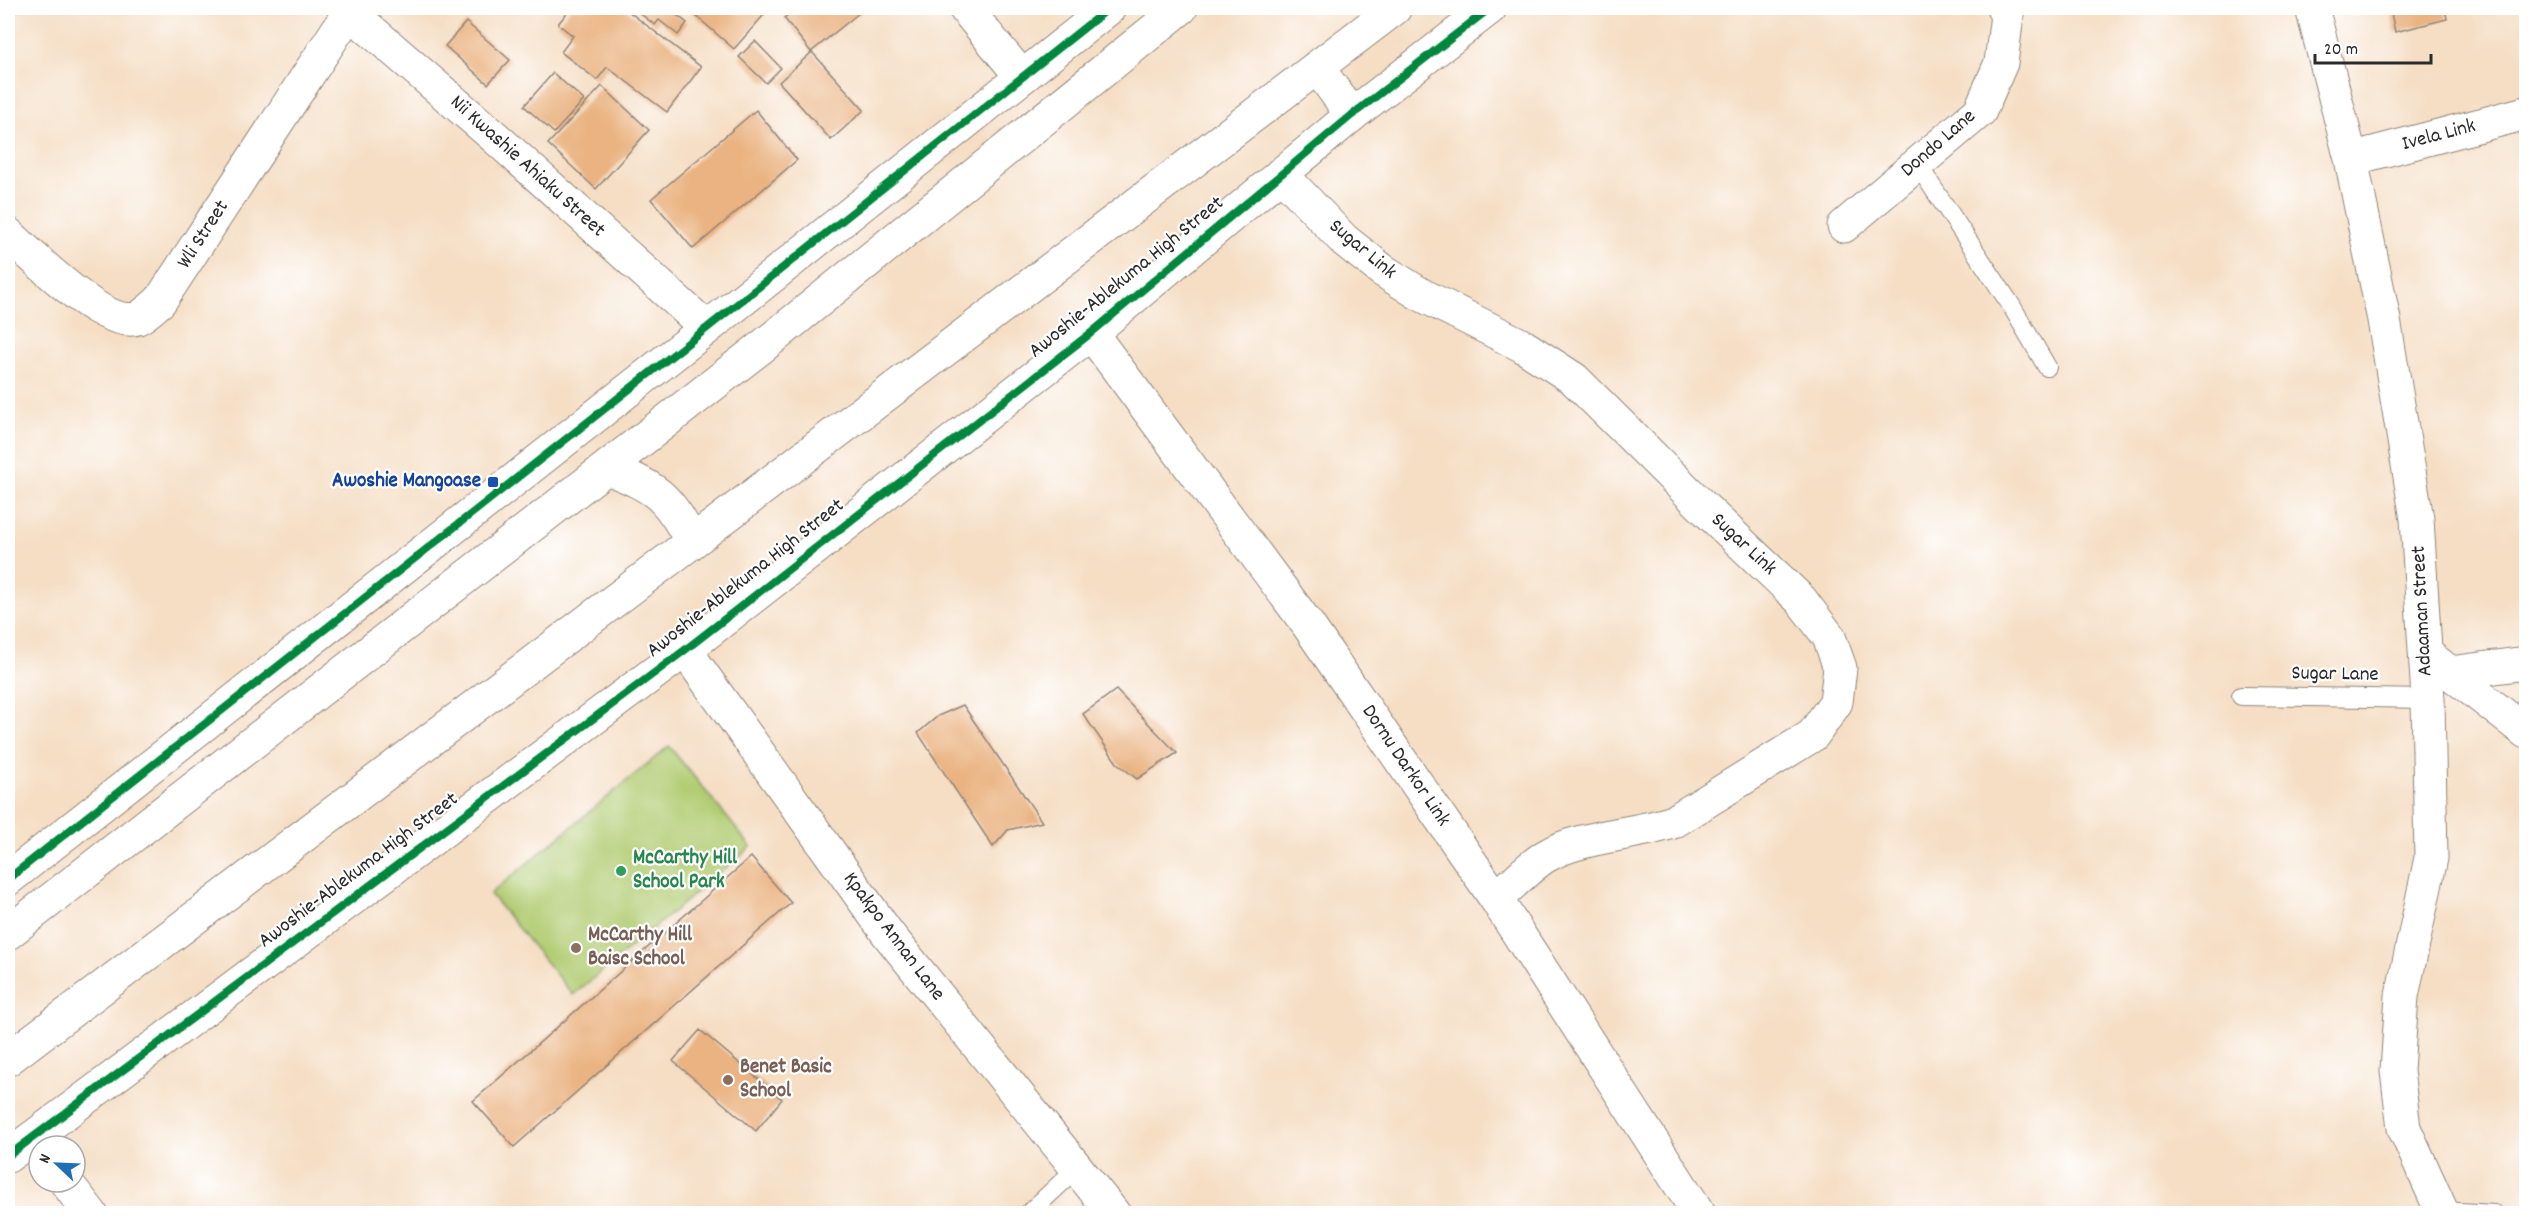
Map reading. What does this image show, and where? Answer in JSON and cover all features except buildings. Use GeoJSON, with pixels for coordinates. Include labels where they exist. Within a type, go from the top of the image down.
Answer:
{"type":"FeatureCollection","features":[{"type":"Feature","properties":{"kind":"street"},"geometry":{"type":"LineString","coordinates":[[965,8],[1022,77]]}},
{"type":"Feature","properties":{"kind":"street"},"geometry":{"type":"LineString","coordinates":[[12,868],[706,328],[1109,8]]}},
{"type":"Feature","properties":{"kind":"street"},"geometry":{"type":"LineString","coordinates":[[8,933],[768,342],[1181,8]]}},
{"type":"Feature","properties":{"kind":"street"},"geometry":{"type":"LineString","coordinates":[[8,1059],[1395,8]]}},
{"type":"Feature","properties":{"kind":"street","name":"Awoshie-Ablekuma High Street"},"geometry":{"type":"LineString","coordinates":[[26,1148],[685,650],[1091,333],[1352,115],[1490,8]]}},
{"type":"Feature","properties":{"kind":"street","name":"Dondo Lane"},"geometry":{"type":"LineString","coordinates":[[1844,226],[1980,111],[2001,63],[2007,15],[2003,8]]}},
{"type":"Feature","properties":{"kind":"street","name":"Adaaman Street"},"geometry":{"type":"LineString","coordinates":[[2312,8],[2351,159],[2384,320],[2438,664],[2428,699],[2431,858],[2402,996],[2397,1071],[2404,1128],[2443,1212]]}},
{"type":"Feature","properties":{"kind":"street","name":"Wli Street"},"geometry":{"type":"LineString","coordinates":[[8,234],[90,305],[114,317],[137,318],[160,301],[347,9]]}},
{"type":"Feature","properties":{"kind":"street","name":"Nii Kwashie Ahiaku Street"},"geometry":{"type":"LineString","coordinates":[[347,9],[497,139],[706,328]]}},
{"type":"Feature","properties":{"kind":"street"},"geometry":{"type":"LineString","coordinates":[[1317,68],[1352,115]]}},
{"type":"Feature","properties":{"kind":"street","name":"Ivela Link"},"geometry":{"type":"LineString","coordinates":[[2351,159],[2526,113]]}},
{"type":"Feature","properties":{"kind":"street","name":"Sugar Link"},"geometry":{"type":"LineString","coordinates":[[1281,174],[1344,240],[1382,270],[1420,294],[1523,346],[1574,379],[1801,600],[1829,637],[1840,668],[1836,702],[1813,735],[1673,822],[1647,831],[1575,844],[1546,856],[1496,899]]}},
{"type":"Feature","properties":{"kind":"street","name":"Dornu Darkor Link"},"geometry":{"type":"LineString","coordinates":[[1091,333],[1308,625],[1496,899],[1699,1214]]}},
{"type":"Feature","properties":{"kind":"street"},"geometry":{"type":"LineString","coordinates":[[607,468],[639,481],[664,497],[692,542]]}},
{"type":"Feature","properties":{"kind":"street","name":"Kpakpo Annan Lane"},"geometry":{"type":"LineString","coordinates":[[685,650],[888,934],[1114,1214]]}},
{"type":"Feature","properties":{"kind":"street"},"geometry":{"type":"LineString","coordinates":[[2438,664],[2526,663]]}},
{"type":"Feature","properties":{"kind":"street"},"geometry":{"type":"LineString","coordinates":[[2438,664],[2526,732]]}},
{"type":"Feature","properties":{"kind":"street"},"geometry":{"type":"LineString","coordinates":[[75,1194],[91,1214]]}},
{"type":"Feature","properties":{"kind":"lane"},"geometry":{"type":"LineString","coordinates":[[1917,164],[2011,305],[2047,367]]}},
{"type":"Feature","properties":{"kind":"lane","name":"Sugar Lane"},"geometry":{"type":"LineString","coordinates":[[2241,696],[2428,699]]}},
{"type":"Feature","properties":{"kind":"lane"},"geometry":{"type":"LineString","coordinates":[[1028,1214],[1077,1168]]}},
{"type":"Feature","properties":{"kind":"lane"},"geometry":{"type":"LineString","coordinates":[[2443,1212],[2494,1214]]}},
{"type":"Feature","properties":{"kind":"green space","name":"McCarthy Hill School Park"},"geometry":{"type":"Polygon","coordinates":[[[669,746],[751,847],[573,995],[490,894],[669,746]]]}},
{"type":"Feature","properties":{"kind":"cycle path"},"geometry":{"type":"LineString","coordinates":[[8,879],[1109,8]]}},
{"type":"Feature","properties":{"kind":"cycle path"},"geometry":{"type":"LineString","coordinates":[[8,1156],[685,650],[1091,333],[1352,115],[1490,8]]}},
{"type":"Feature","properties":{"kind":"place","name":"Awoshie Mangoase"},"geometry":{"type":"Point","coordinates":[493,482]}},
{"type":"Feature","properties":{"kind":"place","name":"McCarthy Hill School Park"},"geometry":{"type":"Point","coordinates":[621,871]}},
{"type":"Feature","properties":{"kind":"place","name":"McCarthy Hill Baisc School"},"geometry":{"type":"Point","coordinates":[576,948]}},
{"type":"Feature","properties":{"kind":"place","name":"Benet Basic School"},"geometry":{"type":"Point","coordinates":[728,1080]}}]}
